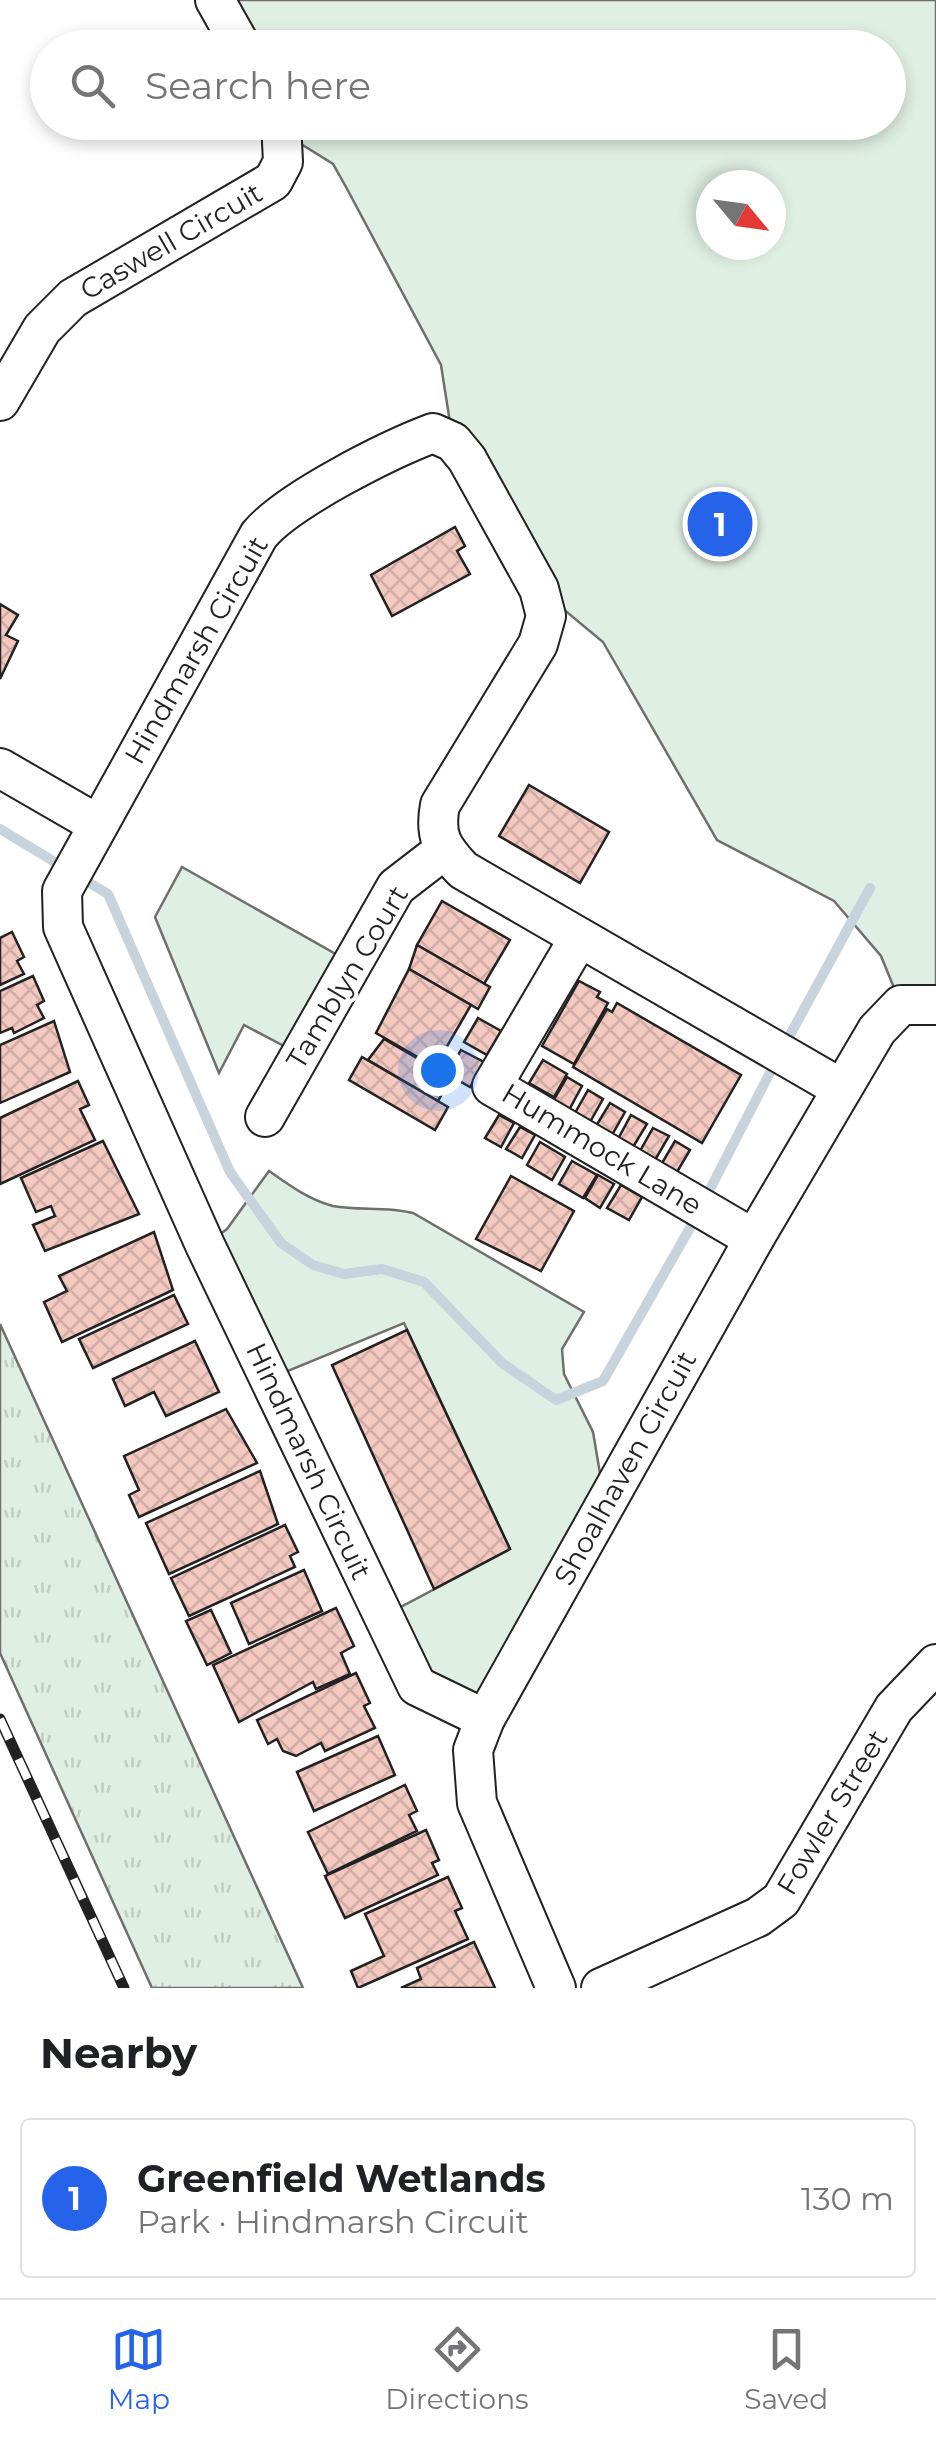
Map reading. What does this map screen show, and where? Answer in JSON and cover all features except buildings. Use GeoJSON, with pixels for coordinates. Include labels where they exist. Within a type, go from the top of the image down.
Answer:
{"type":"FeatureCollection","features":[{"type":"Feature","properties":{"kind":"street"},"geometry":{"type":"LineString","coordinates":[[215,0],[232,30]]}},
{"type":"Feature","properties":{"kind":"street","name":"Caswell Circuit"},"geometry":{"type":"LineString","coordinates":[[0,401],[42,330],[73,298],[273,181],[284,162],[282,140]]}},
{"type":"Feature","properties":{"kind":"street","name":"Hindmarsh Circuit"},"geometry":{"type":"LineString","coordinates":[[444,850],[435,829],[440,806],[538,644],[546,616],[539,588],[467,458],[453,442],[434,433],[276,515],[260,536],[62,892],[63,928],[204,1245],[417,1686],[485,1719]]}},
{"type":"Feature","properties":{"kind":"street"},"geometry":{"type":"LineString","coordinates":[[0,768],[90,838]]}},
{"type":"Feature","properties":{"kind":"street"},"geometry":{"type":"LineString","coordinates":[[444,850],[463,870],[842,1089]]}},
{"type":"Feature","properties":{"kind":"street","name":"Tamblyn Court"},"geometry":{"type":"LineString","coordinates":[[265,1117],[396,887],[444,850]]}},
{"type":"Feature","properties":{"kind":"street","name":"Hummock Lane"},"geometry":{"type":"LineString","coordinates":[[579,938],[492,1086],[754,1239]]}},
{"type":"Feature","properties":{"kind":"street","name":"Shoalhaven Circuit"},"geometry":{"type":"LineString","coordinates":[[556,1988],[477,1803],[474,1750],[485,1719],[754,1239],[877,1030],[901,1005],[936,1005]]}},
{"type":"Feature","properties":{"kind":"street","name":"Fowler Street"},"geometry":{"type":"LineString","coordinates":[[601,1988],[758,1917],[782,1900],[894,1708],[936,1664]]}},
{"type":"Feature","properties":{"kind":"green space"},"geometry":{"type":"Polygon","coordinates":[[[215,0],[936,0],[936,1005],[901,1005],[881,956],[834,901],[717,840],[603,642],[539,589],[453,442],[441,365],[333,164],[295,140],[906,140],[906,30],[232,30],[215,0]]]}},
{"type":"Feature","properties":{"kind":"green space"},"geometry":{"type":"Polygon","coordinates":[[[182,867],[348,961],[293,1045],[284,1046],[244,1025],[219,1073],[155,917],[182,867]]]}},
{"type":"Feature","properties":{"kind":"green space"},"geometry":{"type":"Polygon","coordinates":[[[269,1171],[307,1196],[333,1206],[413,1213],[584,1312],[562,1349],[564,1374],[593,1432],[605,1503],[485,1719],[437,1698],[382,1617],[510,1549],[404,1323],[271,1378],[205,1245],[227,1229],[269,1171]]]}},
{"type":"Feature","properties":{"kind":"green space"},"geometry":{"type":"Polygon","coordinates":[[[0,1324],[303,1988],[152,1988],[0,1653],[0,1324]]]}},
{"type":"Feature","properties":{"kind":"waterway"},"geometry":{"type":"LineString","coordinates":[[0,829],[108,894],[230,1172],[281,1243],[313,1265],[344,1274],[382,1269],[424,1282],[502,1363],[556,1400],[603,1381],[691,1226],[776,1061]]}},
{"type":"Feature","properties":{"kind":"waterway"},"geometry":{"type":"LineString","coordinates":[[784,1046],[870,888]]}},
{"type":"Feature","properties":{"kind":"railway"},"geometry":{"type":"LineString","coordinates":[[0,1719],[124,1988]]}},
{"type":"Feature","properties":{"kind":"place","name":"Greenfield Wetlands"},"geometry":{"type":"Point","coordinates":[720,524]}}]}
